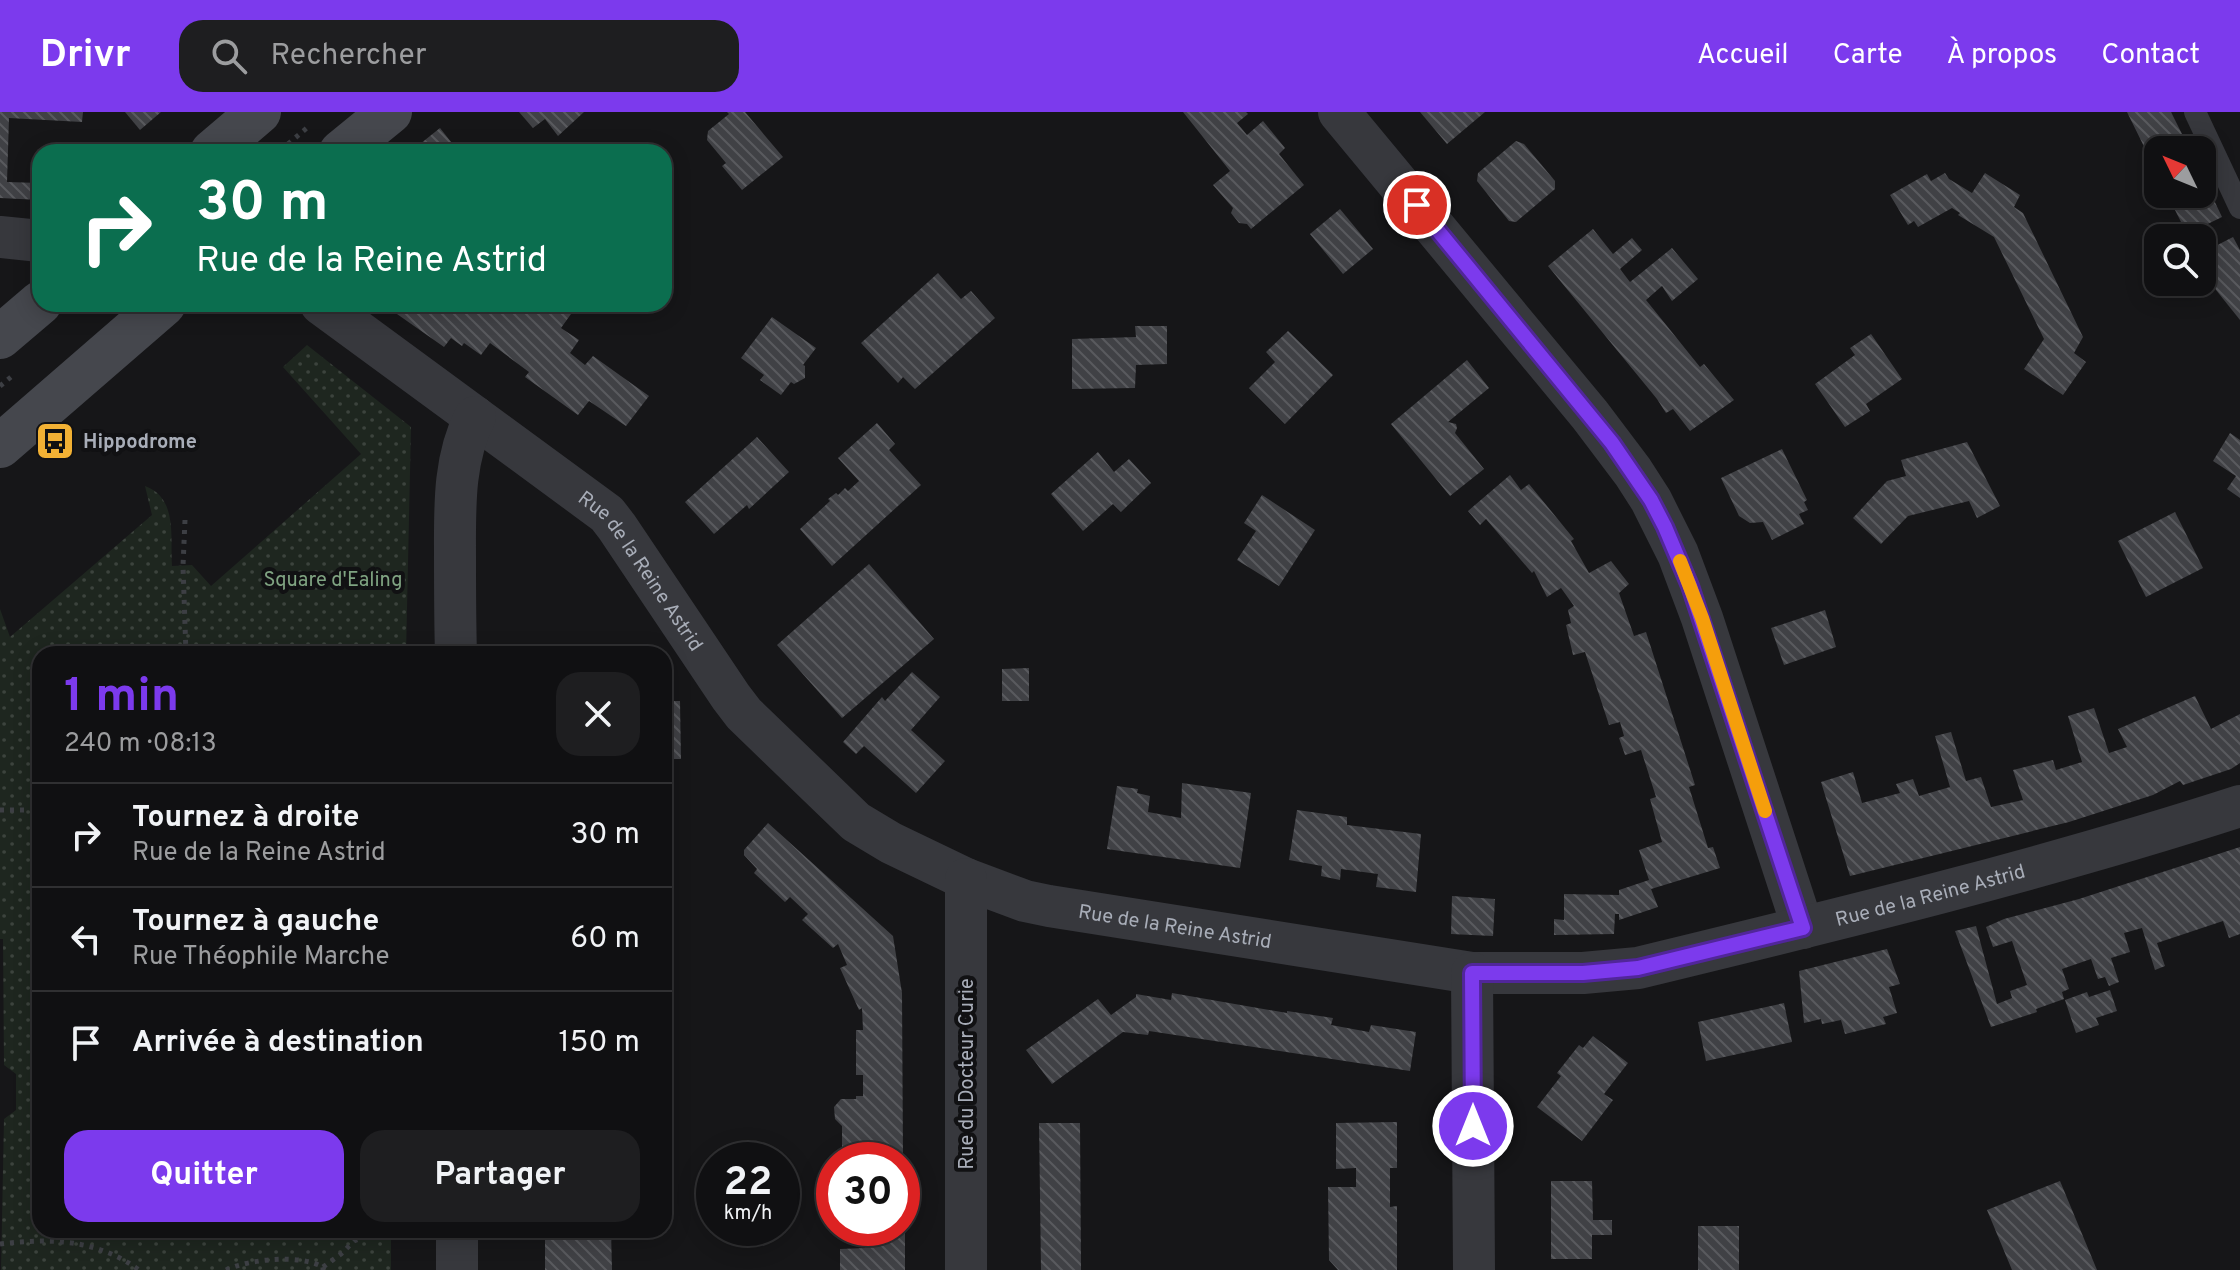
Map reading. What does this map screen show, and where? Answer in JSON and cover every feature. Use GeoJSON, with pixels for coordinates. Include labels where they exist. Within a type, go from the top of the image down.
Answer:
{"type":"FeatureCollection","features":[{"type":"Feature","properties":{"kind":"main road"},"geometry":{"type":"LineString","coordinates":[[221,144],[259,112]]}},
{"type":"Feature","properties":{"kind":"main road"},"geometry":{"type":"LineString","coordinates":[[327,137],[390,112]]}},
{"type":"Feature","properties":{"kind":"main road"},"geometry":{"type":"LineString","coordinates":[[0,337],[32,310]]}},
{"type":"Feature","properties":{"kind":"main road"},"geometry":{"type":"LineString","coordinates":[[0,446],[155,312]]}},
{"type":"Feature","properties":{"kind":"street"},"geometry":{"type":"LineString","coordinates":[[1339,112],[1597,425],[1651,500],[1678,554],[1702,618],[1803,928]]}},
{"type":"Feature","properties":{"kind":"street"},"geometry":{"type":"LineString","coordinates":[[0,237],[32,240]]}},
{"type":"Feature","properties":{"kind":"street","name":"Rue de la Reine Astrid"},"geometry":{"type":"LineString","coordinates":[[332,312],[607,514],[744,714],[856,822],[891,843],[966,879],[1025,901],[1472,973],[1583,973],[1638,968],[1803,928],[2095,851],[2240,806]]}},
{"type":"Feature","properties":{"kind":"street"},"geometry":{"type":"LineString","coordinates":[[456,646],[455,496],[461,452],[475,417]]}},
{"type":"Feature","properties":{"kind":"street","name":"Rue du Docteur Curie"},"geometry":{"type":"LineString","coordinates":[[966,879],[966,1270]]}},
{"type":"Feature","properties":{"kind":"street"},"geometry":{"type":"LineString","coordinates":[[1472,973],[1474,1270]]}},
{"type":"Feature","properties":{"kind":"street"},"geometry":{"type":"LineString","coordinates":[[457,1238],[457,1270]]}},
{"type":"Feature","properties":{"kind":"lane"},"geometry":{"type":"LineString","coordinates":[[2195,112],[2240,208]]}},
{"type":"Feature","properties":{"kind":"path"},"geometry":{"type":"LineString","coordinates":[[304,144],[327,137]]}},
{"type":"Feature","properties":{"kind":"path"},"geometry":{"type":"LineString","coordinates":[[185,520],[186,646]]}},
{"type":"Feature","properties":{"kind":"path"},"geometry":{"type":"LineString","coordinates":[[0,810],[32,810]]}},
{"type":"Feature","properties":{"kind":"path"},"geometry":{"type":"LineString","coordinates":[[226,1270],[260,1260],[313,1261],[323,1268],[359,1238]]}},
{"type":"Feature","properties":{"kind":"path"},"geometry":{"type":"LineString","coordinates":[[0,1244],[32,1240],[64,1241],[126,1261],[139,1270]]}},
{"type":"Feature","properties":{"kind":"green space","name":"Square d'Ealing"},"geometry":{"type":"Polygon","coordinates":[[[307,345],[411,427],[406,646],[32,646],[32,1238],[391,1238],[391,1270],[1,1270],[4,1119],[16,1110],[16,1074],[4,1065],[3,939],[0,939],[0,609],[10,637],[152,515],[145,486],[163,499],[168,509],[172,566],[192,565],[211,586],[361,454],[283,367],[307,345]]]}},
{"type":"Feature","properties":{"kind":"building"},"geometry":{"type":"Polygon","coordinates":[[[0,112],[83,112],[82,122],[9,118],[7,182],[32,183],[32,200],[0,198],[0,112]]]}},
{"type":"Feature","properties":{"kind":"building"},"geometry":{"type":"Polygon","coordinates":[[[125,112],[161,112],[140,130],[125,112]]]}},
{"type":"Feature","properties":{"kind":"building"},"geometry":{"type":"Polygon","coordinates":[[[519,112],[584,112],[558,136],[545,119],[533,128],[519,112]]]}},
{"type":"Feature","properties":{"kind":"building"},"geometry":{"type":"Polygon","coordinates":[[[727,112],[745,112],[783,157],[742,190],[722,166],[726,163],[707,140],[708,131],[729,114],[727,112]]]}},
{"type":"Feature","properties":{"kind":"building"},"geometry":{"type":"Polygon","coordinates":[[[1183,112],[1246,112],[1248,114],[1237,123],[1247,135],[1263,121],[1285,148],[1279,154],[1304,185],[1251,229],[1247,224],[1239,223],[1231,213],[1233,208],[1213,185],[1230,171],[1183,112]]]}},
{"type":"Feature","properties":{"kind":"building"},"geometry":{"type":"Polygon","coordinates":[[[1420,112],[1485,112],[1447,144],[1420,112]]]}},
{"type":"Feature","properties":{"kind":"building"},"geometry":{"type":"Polygon","coordinates":[[[2127,112],[2171,112],[2183,136],[2144,136],[2144,147],[2127,112]]]}},
{"type":"Feature","properties":{"kind":"building"},"geometry":{"type":"Polygon","coordinates":[[[440,128],[453,144],[420,144],[440,128]]]}},
{"type":"Feature","properties":{"kind":"building"},"geometry":{"type":"Polygon","coordinates":[[[1516,141],[1524,144],[1555,181],[1555,189],[1516,222],[1509,221],[1477,181],[1478,173],[1516,141]]]}},
{"type":"Feature","properties":{"kind":"building"},"geometry":{"type":"Polygon","coordinates":[[[1945,173],[1949,179],[1972,193],[1985,173],[2020,195],[2014,207],[2023,213],[2083,337],[2074,353],[2086,362],[2063,395],[2024,369],[2044,339],[1994,237],[1952,208],[1918,227],[1914,221],[1908,225],[1890,195],[1927,174],[1931,181],[1945,173]]]}},
{"type":"Feature","properties":{"kind":"building"},"geometry":{"type":"Polygon","coordinates":[[[2216,204],[2222,217],[2208,224],[2182,224],[2174,208],[2216,208],[2216,204]]]}},
{"type":"Feature","properties":{"kind":"building"},"geometry":{"type":"Polygon","coordinates":[[[1340,209],[1373,249],[1343,274],[1310,234],[1340,209]]]}},
{"type":"Feature","properties":{"kind":"building"},"geometry":{"type":"Polygon","coordinates":[[[1593,229],[1613,254],[1632,238],[1642,250],[1620,269],[1630,282],[1672,248],[1698,279],[1672,301],[1662,286],[1646,300],[1700,367],[1704,364],[1734,400],[1690,431],[1673,409],[1666,413],[1548,266],[1593,229]]]}},
{"type":"Feature","properties":{"kind":"building"},"geometry":{"type":"Polygon","coordinates":[[[2233,237],[2240,250],[2240,320],[2216,290],[2216,246],[2233,237]]]}},
{"type":"Feature","properties":{"kind":"building"},"geometry":{"type":"Polygon","coordinates":[[[938,273],[961,299],[971,291],[995,318],[915,389],[903,377],[898,383],[861,343],[938,273]]]}},
{"type":"Feature","properties":{"kind":"building"},"geometry":{"type":"Polygon","coordinates":[[[394,312],[568,312],[571,314],[561,328],[579,340],[570,353],[585,365],[593,356],[649,396],[626,426],[589,401],[578,415],[525,377],[529,372],[490,343],[481,355],[451,338],[444,347],[394,312]]]}},
{"type":"Feature","properties":{"kind":"building"},"geometry":{"type":"Polygon","coordinates":[[[772,317],[816,348],[803,365],[805,378],[794,384],[791,382],[781,395],[760,380],[764,375],[741,358],[772,317]]]}},
{"type":"Feature","properties":{"kind":"building"},"geometry":{"type":"Polygon","coordinates":[[[1135,326],[1167,326],[1167,364],[1136,365],[1135,388],[1072,389],[1072,339],[1136,337],[1135,326]]]}},
{"type":"Feature","properties":{"kind":"building"},"geometry":{"type":"Polygon","coordinates":[[[1288,331],[1333,375],[1285,424],[1249,388],[1275,362],[1266,352],[1288,331]]]}},
{"type":"Feature","properties":{"kind":"building"},"geometry":{"type":"Polygon","coordinates":[[[1871,334],[1902,379],[1866,404],[1870,411],[1845,427],[1815,384],[1855,355],[1850,348],[1871,334]]]}},
{"type":"Feature","properties":{"kind":"building"},"geometry":{"type":"Polygon","coordinates":[[[1467,360],[1489,388],[1448,422],[1456,424],[1455,433],[1484,469],[1450,496],[1391,424],[1467,360]]]}},
{"type":"Feature","properties":{"kind":"building"},"geometry":{"type":"Polygon","coordinates":[[[877,423],[895,444],[889,450],[921,485],[832,566],[800,529],[830,501],[828,499],[845,488],[848,491],[859,481],[838,458],[877,423]]]}},
{"type":"Feature","properties":{"kind":"building"},"geometry":{"type":"Polygon","coordinates":[[[2230,433],[2240,440],[2240,498],[2227,489],[2236,476],[2213,461],[2230,433]]]}},
{"type":"Feature","properties":{"kind":"building"},"geometry":{"type":"Polygon","coordinates":[[[757,437],[789,472],[749,509],[747,505],[714,534],[685,502],[757,437]]]}},
{"type":"Feature","properties":{"kind":"building"},"geometry":{"type":"Polygon","coordinates":[[[1967,442],[2000,506],[1977,518],[1969,501],[1908,516],[1881,544],[1853,518],[1887,481],[1906,476],[1901,460],[1967,442]]]}},
{"type":"Feature","properties":{"kind":"building"},"geometry":{"type":"Polygon","coordinates":[[[1782,449],[1807,500],[1804,502],[1808,510],[1799,514],[1804,524],[1772,540],[1763,522],[1750,523],[1739,516],[1721,478],[1782,449]]]}},
{"type":"Feature","properties":{"kind":"building"},"geometry":{"type":"Polygon","coordinates":[[[1098,452],[1114,472],[1129,459],[1151,483],[1121,512],[1113,504],[1083,531],[1051,494],[1098,452]]]}},
{"type":"Feature","properties":{"kind":"building"},"geometry":{"type":"Polygon","coordinates":[[[1510,475],[1521,490],[1529,484],[1574,539],[1571,541],[1589,573],[1611,561],[1629,584],[1619,593],[1634,636],[1646,632],[1695,785],[1689,787],[1708,848],[1713,847],[1720,868],[1651,889],[1658,907],[1619,920],[1619,914],[1615,914],[1614,934],[1554,935],[1554,919],[1564,920],[1564,894],[1619,895],[1619,890],[1649,880],[1639,850],[1662,842],[1650,799],[1656,797],[1641,750],[1625,755],[1619,738],[1624,736],[1620,722],[1609,725],[1585,652],[1573,655],[1566,625],[1571,623],[1568,610],[1574,606],[1561,588],[1547,597],[1534,571],[1532,573],[1486,519],[1480,525],[1468,511],[1510,475]]]}},
{"type":"Feature","properties":{"kind":"building"},"geometry":{"type":"Polygon","coordinates":[[[1262,495],[1315,530],[1279,586],[1237,560],[1256,531],[1244,523],[1262,495]]]}},
{"type":"Feature","properties":{"kind":"building"},"geometry":{"type":"Polygon","coordinates":[[[2175,512],[2203,568],[2146,597],[2118,541],[2175,512]]]}},
{"type":"Feature","properties":{"kind":"building"},"geometry":{"type":"Polygon","coordinates":[[[869,564],[934,639],[842,718],[777,645],[869,564]]]}},
{"type":"Feature","properties":{"kind":"building"},"geometry":{"type":"Polygon","coordinates":[[[1825,610],[1836,647],[1784,665],[1771,628],[1825,610]]]}},
{"type":"Feature","properties":{"kind":"building"},"geometry":{"type":"Polygon","coordinates":[[[1029,668],[1029,701],[1002,701],[1002,669],[1029,668]]]}},
{"type":"Feature","properties":{"kind":"building"},"geometry":{"type":"Polygon","coordinates":[[[912,672],[940,697],[911,730],[945,761],[916,793],[864,746],[856,754],[843,742],[882,697],[885,701],[912,672]]]}},
{"type":"Feature","properties":{"kind":"building"},"geometry":{"type":"Polygon","coordinates":[[[2195,696],[2211,729],[2240,714],[2240,763],[2231,769],[2183,785],[2180,781],[2153,795],[2069,822],[1850,876],[1821,782],[1853,772],[1862,803],[1900,793],[1896,784],[1913,779],[1919,796],[1950,787],[1935,736],[1951,732],[1966,781],[1981,777],[1991,807],[2023,800],[2013,770],[2053,760],[2056,770],[2082,762],[2068,716],[2094,708],[2109,753],[2127,747],[2118,729],[2195,696]]]}},
{"type":"Feature","properties":{"kind":"building"},"geometry":{"type":"Polygon","coordinates":[[[672,701],[680,701],[681,759],[672,759],[672,701]]]}},
{"type":"Feature","properties":{"kind":"building"},"geometry":{"type":"Polygon","coordinates":[[[1182,783],[1251,793],[1240,868],[1107,849],[1117,786],[1138,789],[1137,793],[1150,796],[1148,812],[1181,818],[1182,783]]]}},
{"type":"Feature","properties":{"kind":"building"},"geometry":{"type":"Polygon","coordinates":[[[1297,810],[1347,817],[1347,825],[1421,834],[1416,892],[1376,887],[1378,874],[1341,869],[1340,880],[1321,876],[1322,866],[1289,860],[1297,810]]]}},
{"type":"Feature","properties":{"kind":"building"},"geometry":{"type":"Polygon","coordinates":[[[768,823],[893,936],[902,993],[903,1142],[842,1142],[842,1126],[835,1119],[834,1107],[841,1099],[863,1096],[863,1075],[856,1075],[856,1030],[863,1030],[862,1008],[859,1010],[840,968],[847,965],[838,944],[833,948],[802,920],[808,914],[790,897],[785,902],[754,873],[757,869],[744,855],[744,850],[768,823]]]}},
{"type":"Feature","properties":{"kind":"building"},"geometry":{"type":"Polygon","coordinates":[[[2240,847],[2240,934],[2229,938],[2223,921],[2157,943],[2165,966],[2155,970],[2142,928],[2124,933],[2130,952],[2111,958],[2119,982],[2109,986],[2105,977],[2098,979],[2091,959],[2062,969],[2069,989],[2062,992],[2064,999],[2036,1009],[2037,1012],[1991,1027],[1955,931],[1976,926],[1997,1004],[2012,998],[2010,991],[2027,985],[2012,941],[1993,947],[1986,927],[2240,847]]]}},
{"type":"Feature","properties":{"kind":"building"},"geometry":{"type":"Polygon","coordinates":[[[1452,896],[1495,899],[1493,936],[1451,934],[1452,896]]]}},
{"type":"Feature","properties":{"kind":"building"},"geometry":{"type":"Polygon","coordinates":[[[1887,949],[1900,984],[1889,987],[1897,1013],[1883,1017],[1886,1024],[1845,1034],[1841,1020],[1822,1024],[1821,1019],[1804,1023],[1799,971],[1887,949]]]}},
{"type":"Feature","properties":{"kind":"building"},"geometry":{"type":"Polygon","coordinates":[[[2110,990],[2117,1011],[2096,1018],[2099,1025],[2076,1033],[2065,1000],[2087,992],[2089,997],[2110,990]]]}},
{"type":"Feature","properties":{"kind":"building"},"geometry":{"type":"Polygon","coordinates":[[[1172,993],[1333,1018],[1331,1025],[1369,1032],[1371,1025],[1416,1032],[1410,1071],[1149,1031],[1148,1035],[1123,1032],[1052,1084],[1026,1050],[1098,999],[1111,1015],[1136,994],[1171,1000],[1172,993]]]}},
{"type":"Feature","properties":{"kind":"building"},"geometry":{"type":"Polygon","coordinates":[[[1784,1003],[1792,1042],[1706,1061],[1698,1022],[1784,1003]]]}},
{"type":"Feature","properties":{"kind":"building"},"geometry":{"type":"Polygon","coordinates":[[[1593,1036],[1628,1063],[1604,1094],[1613,1100],[1582,1141],[1537,1107],[1561,1076],[1557,1073],[1579,1045],[1583,1048],[1593,1036]]]}},
{"type":"Feature","properties":{"kind":"building"},"geometry":{"type":"Polygon","coordinates":[[[1397,1122],[1397,1168],[1390,1168],[1390,1207],[1397,1206],[1397,1270],[1338,1270],[1329,1260],[1328,1187],[1356,1187],[1356,1168],[1336,1169],[1336,1123],[1397,1122]]]}},
{"type":"Feature","properties":{"kind":"building"},"geometry":{"type":"Polygon","coordinates":[[[1039,1123],[1080,1123],[1081,1270],[1041,1270],[1039,1123]]]}},
{"type":"Feature","properties":{"kind":"building"},"geometry":{"type":"Polygon","coordinates":[[[1551,1181],[1592,1181],[1593,1220],[1612,1220],[1612,1235],[1592,1235],[1592,1259],[1551,1259],[1551,1181]]]}},
{"type":"Feature","properties":{"kind":"building"},"geometry":{"type":"Polygon","coordinates":[[[2060,1181],[2097,1270],[2012,1270],[1987,1210],[2060,1181]]]}},
{"type":"Feature","properties":{"kind":"building"},"geometry":{"type":"Polygon","coordinates":[[[1698,1226],[1739,1226],[1739,1270],[1698,1270],[1698,1226]]]}},
{"type":"Feature","properties":{"kind":"building"},"geometry":{"type":"Polygon","coordinates":[[[545,1238],[611,1238],[612,1270],[545,1270],[545,1238]]]}},
{"type":"Feature","properties":{"kind":"building"},"geometry":{"type":"Polygon","coordinates":[[[905,1246],[905,1270],[840,1270],[840,1249],[905,1246]]]}},
{"type":"Feature","properties":{"kind":"slow traffic"},"geometry":{"type":"LineString","coordinates":[[1680,561],[1702,618],[1765,811]]}},
{"type":"Feature","properties":{"kind":"place","name":"Hippodrome"},"geometry":{"type":"Point","coordinates":[55,441]}},
{"type":"Feature","properties":{"kind":"route"},"geometry":{"type":"LineString","coordinates":[[1417,205],[1612,443],[1651,500],[1678,554],[1702,618],[1803,928],[1638,968],[1583,973],[1472,973],[1473,1126]]}}]}
